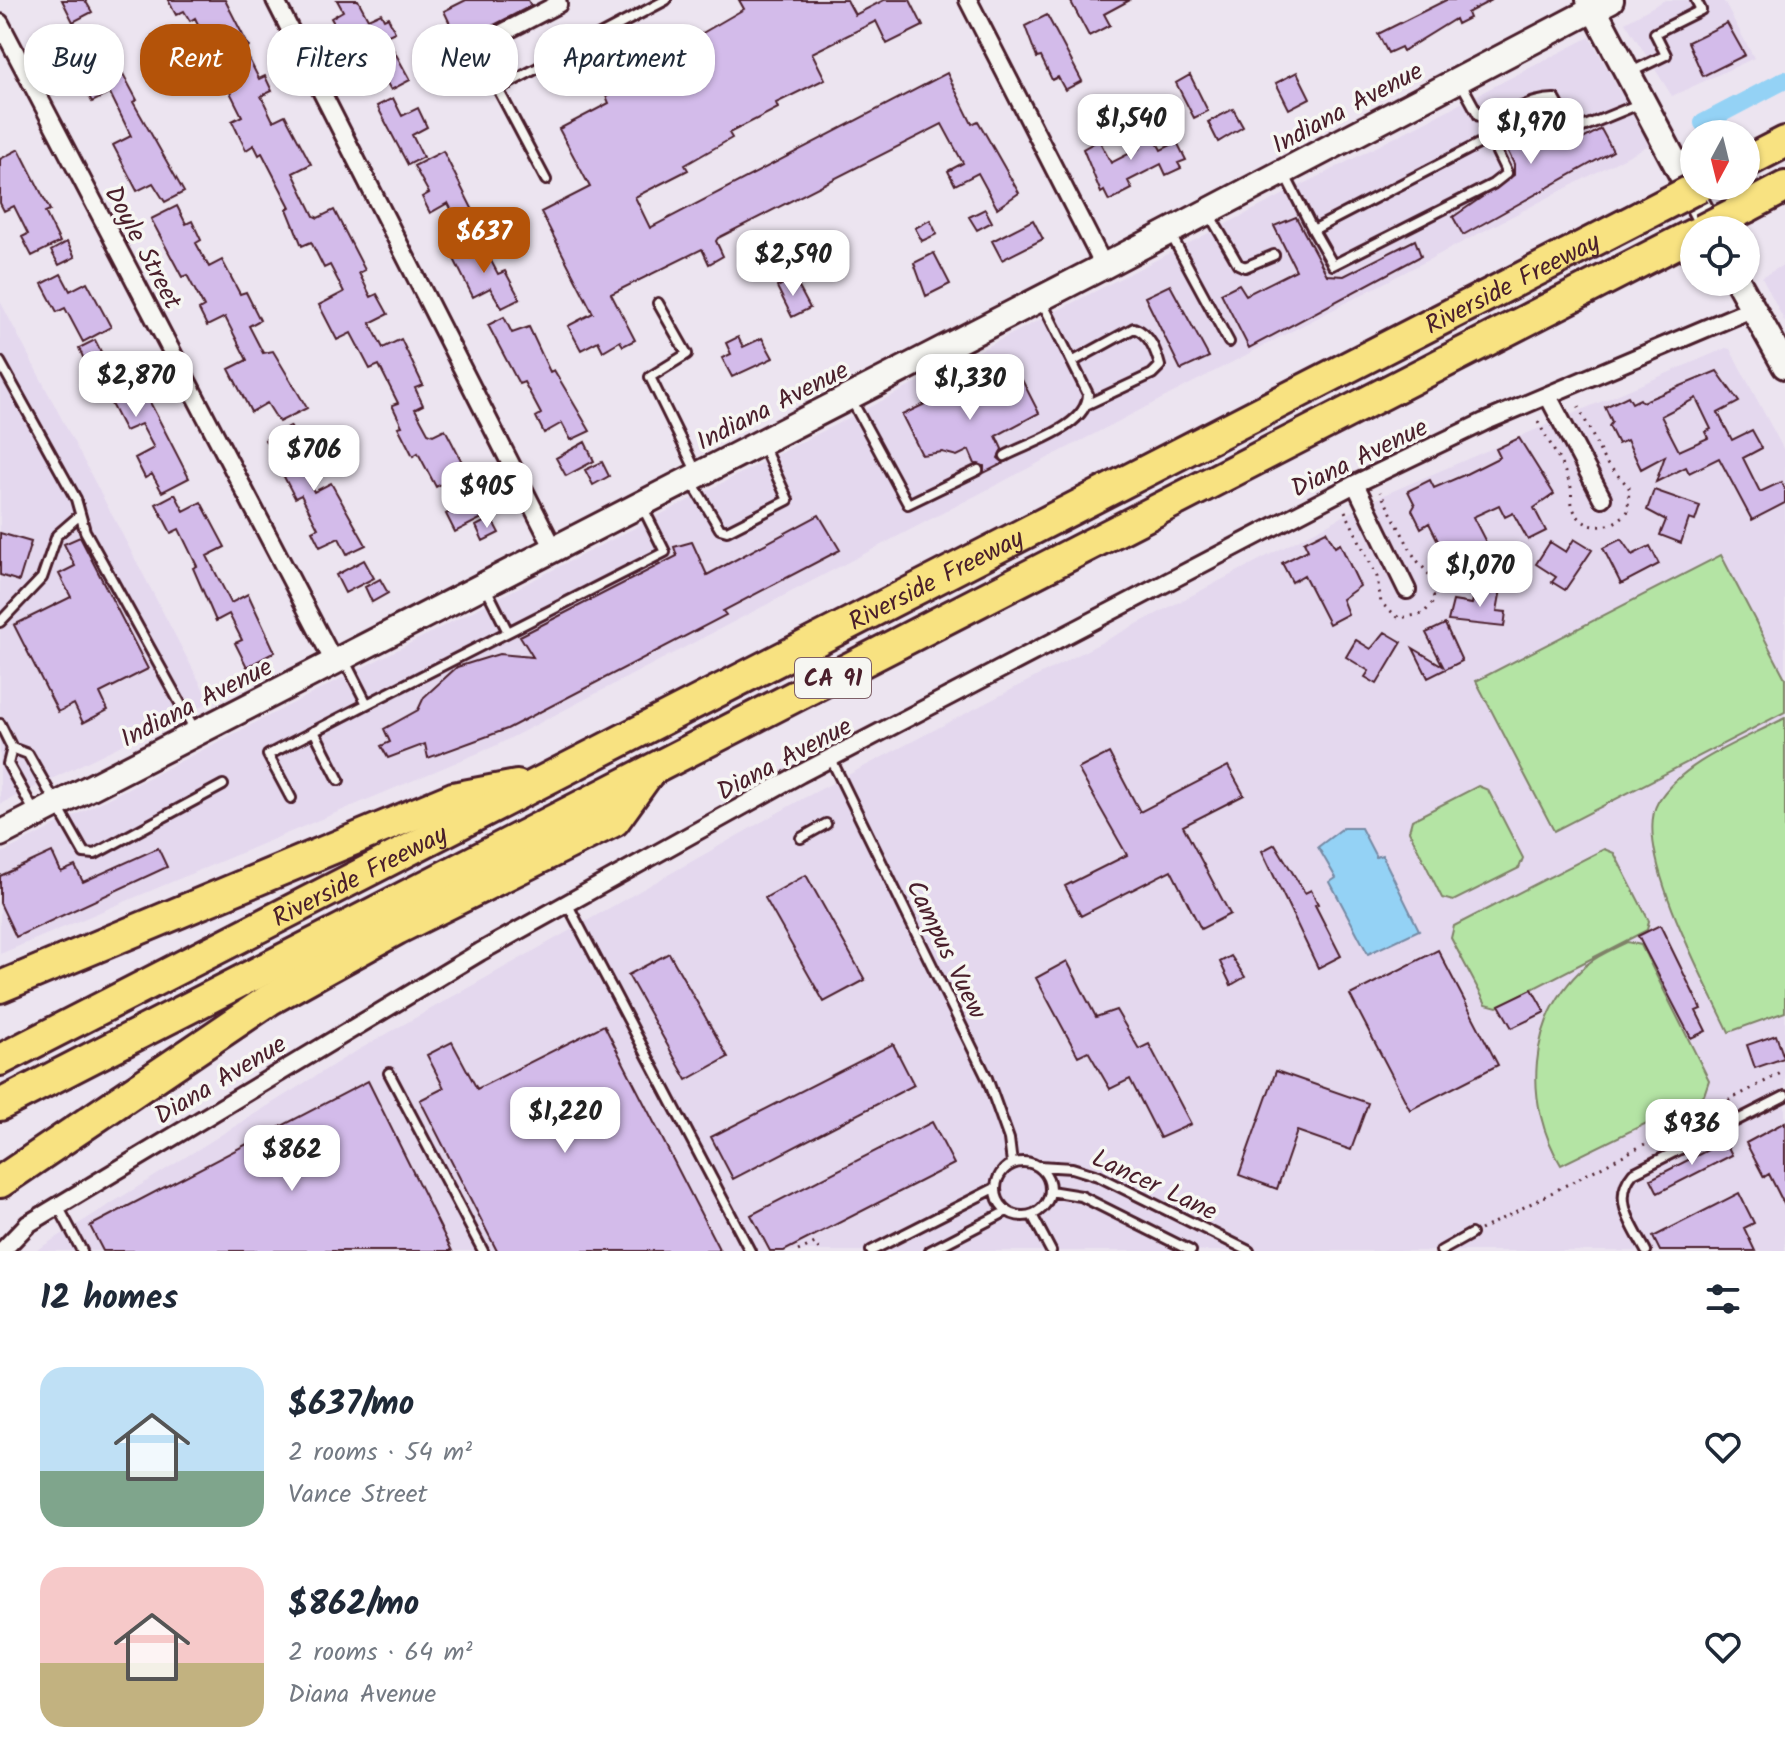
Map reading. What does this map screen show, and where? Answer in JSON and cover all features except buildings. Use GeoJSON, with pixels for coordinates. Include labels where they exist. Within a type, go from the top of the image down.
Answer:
{"type":"FeatureCollection","features":[{"type":"Feature","properties":{"kind":"highway"},"geometry":{"type":"LineString","coordinates":[[1760,155],[1785,142]]}},
{"type":"Feature","properties":{"kind":"highway"},"geometry":{"type":"LineString","coordinates":[[1729,216],[1785,187]]}},
{"type":"Feature","properties":{"kind":"highway","name":"Riverside Freeway"},"geometry":{"type":"LineString","coordinates":[[0,1060],[550,780],[1680,196]]}},
{"type":"Feature","properties":{"kind":"highway","name":"Riverside Freeway"},"geometry":{"type":"LineString","coordinates":[[0,1105],[1680,241]]}},
{"type":"Feature","properties":{"kind":"highway"},"geometry":{"type":"LineString","coordinates":[[0,1182],[269,1000],[397,929],[614,821],[649,772]]}},
{"type":"Feature","properties":{"kind":"highway"},"geometry":{"type":"LineString","coordinates":[[0,987],[453,798],[550,780]]}},
{"type":"Feature","properties":{"kind":"street"},"geometry":{"type":"LineString","coordinates":[[275,0],[554,549]]}},
{"type":"Feature","properties":{"kind":"street"},"geometry":{"type":"LineString","coordinates":[[968,0],[1104,266]]}},
{"type":"Feature","properties":{"kind":"street"},"geometry":{"type":"LineString","coordinates":[[517,24],[558,2]]}},
{"type":"Feature","properties":{"kind":"street"},"geometry":{"type":"LineString","coordinates":[[1598,3],[1628,73],[1704,216]]}},
{"type":"Feature","properties":{"kind":"street","name":"Indiana Avenue"},"geometry":{"type":"LineString","coordinates":[[0,834],[48,806],[339,660],[1208,212],[1598,3]]}},
{"type":"Feature","properties":{"kind":"street","name":"Doyle Street"},"geometry":{"type":"LineString","coordinates":[[0,23],[339,660]]}},
{"type":"Feature","properties":{"kind":"street"},"geometry":{"type":"LineString","coordinates":[[1747,296],[1773,334],[1785,366]]}},
{"type":"Feature","properties":{"kind":"street","name":"Diana Avenue"},"geometry":{"type":"LineString","coordinates":[[2,1251],[28,1224],[480,952],[831,759],[1355,484],[1548,396],[1754,308]]}},
{"type":"Feature","properties":{"kind":"street"},"geometry":{"type":"LineString","coordinates":[[1548,396],[1602,498]]}},
{"type":"Feature","properties":{"kind":"street"},"geometry":{"type":"LineString","coordinates":[[1355,484],[1407,590]]}},
{"type":"Feature","properties":{"kind":"lane"},"geometry":{"type":"LineString","coordinates":[[546,180],[498,89],[666,0]]}},
{"type":"Feature","properties":{"kind":"lane"},"geometry":{"type":"LineString","coordinates":[[1628,73],[1666,55],[1655,33],[1701,10],[1696,0]]}},
{"type":"Feature","properties":{"kind":"lane"},"geometry":{"type":"LineString","coordinates":[[1459,79],[1479,116],[1498,116],[1535,99],[1555,99],[1566,118],[1578,129],[1643,102]]}},
{"type":"Feature","properties":{"kind":"lane"},"geometry":{"type":"LineString","coordinates":[[1284,172],[1333,265],[1493,184],[1507,173],[1490,138],[1485,117]]}},
{"type":"Feature","properties":{"kind":"lane"},"geometry":{"type":"LineString","coordinates":[[1313,230],[1490,138]]}},
{"type":"Feature","properties":{"kind":"lane"},"geometry":{"type":"LineString","coordinates":[[1208,212],[1238,264],[1245,267],[1274,255]]}},
{"type":"Feature","properties":{"kind":"lane"},"geometry":{"type":"LineString","coordinates":[[1169,232],[1229,342]]}},
{"type":"Feature","properties":{"kind":"lane"},"geometry":{"type":"LineString","coordinates":[[1005,456],[1081,417],[1088,404],[1088,394],[1040,299]]}},
{"type":"Feature","properties":{"kind":"lane"},"geometry":{"type":"LineString","coordinates":[[658,303],[687,354],[650,377],[720,529],[727,531],[788,500],[761,442]]}},
{"type":"Feature","properties":{"kind":"lane"},"geometry":{"type":"LineString","coordinates":[[1072,362],[1134,328],[1142,331],[1156,351],[1160,366],[1152,374],[1088,404]]}},
{"type":"Feature","properties":{"kind":"lane"},"geometry":{"type":"LineString","coordinates":[[0,362],[76,499],[85,531],[196,733]]}},
{"type":"Feature","properties":{"kind":"lane"},"geometry":{"type":"LineString","coordinates":[[849,397],[908,504],[978,470]]}},
{"type":"Feature","properties":{"kind":"lane"},"geometry":{"type":"LineString","coordinates":[[291,798],[268,755],[665,552],[641,504]]}},
{"type":"Feature","properties":{"kind":"lane"},"geometry":{"type":"LineString","coordinates":[[0,622],[42,578],[57,535],[80,515]]}},
{"type":"Feature","properties":{"kind":"lane"},"geometry":{"type":"LineString","coordinates":[[484,585],[508,632]]}},
{"type":"Feature","properties":{"kind":"lane"},"geometry":{"type":"LineString","coordinates":[[339,660],[367,704]]}},
{"type":"Feature","properties":{"kind":"lane"},"geometry":{"type":"LineString","coordinates":[[0,724],[12,748],[8,764],[48,806],[84,853],[95,854],[223,785]]}},
{"type":"Feature","properties":{"kind":"lane"},"geometry":{"type":"LineString","coordinates":[[314,731],[339,780]]}},
{"type":"Feature","properties":{"kind":"lane"},"geometry":{"type":"LineString","coordinates":[[12,748],[28,754],[48,806]]}},
{"type":"Feature","properties":{"kind":"lane","name":"Campus Vuew"},"geometry":{"type":"LineString","coordinates":[[831,759],[987,1078],[1009,1139],[1012,1163]]}},
{"type":"Feature","properties":{"kind":"lane"},"geometry":{"type":"LineString","coordinates":[[801,838],[826,824]]}},
{"type":"Feature","properties":{"kind":"lane"},"geometry":{"type":"LineString","coordinates":[[568,905],[750,1251]]}},
{"type":"Feature","properties":{"kind":"lane"},"geometry":{"type":"LineString","coordinates":[[389,1073],[483,1251]]}},
{"type":"Feature","properties":{"kind":"lane"},"geometry":{"type":"LineString","coordinates":[[1646,1251],[1624,1208],[1624,1190],[1633,1173],[1785,1096]]}},
{"type":"Feature","properties":{"kind":"lane"},"geometry":{"type":"LineString","coordinates":[[930,1251],[1007,1211],[1032,1215],[1044,1206],[1050,1191],[1046,1173],[1039,1166],[1021,1161],[1012,1163],[1000,1173],[995,1188],[998,1201],[1007,1211]]}},
{"type":"Feature","properties":{"kind":"lane","name":"Lancer Lane"},"geometry":{"type":"LineString","coordinates":[[1039,1166],[1072,1168],[1098,1176],[1249,1251]]}},
{"type":"Feature","properties":{"kind":"lane"},"geometry":{"type":"LineString","coordinates":[[871,1251],[995,1188]]}},
{"type":"Feature","properties":{"kind":"lane","name":"Lancer Lane"},"geometry":{"type":"LineString","coordinates":[[1050,1191],[1081,1196],[1191,1251]]}},
{"type":"Feature","properties":{"kind":"lane"},"geometry":{"type":"LineString","coordinates":[[58,1206],[82,1251]]}},
{"type":"Feature","properties":{"kind":"lane"},"geometry":{"type":"LineString","coordinates":[[1032,1215],[1051,1251]]}},
{"type":"Feature","properties":{"kind":"lane"},"geometry":{"type":"LineString","coordinates":[[1441,1251],[1471,1234]]}},
{"type":"Feature","properties":{"kind":"path"},"geometry":{"type":"LineString","coordinates":[[1471,1234],[1785,1071]]}},
{"type":"Feature","properties":{"kind":"path"},"geometry":{"type":"LineString","coordinates":[[798,1251],[815,1243],[820,1251]]}},
{"type":"Feature","properties":{"kind":"shaded area"},"geometry":{"type":"Polygon","coordinates":[[[1665,0],[1723,0],[1754,58],[1672,96],[1625,22],[1665,0]]]}},
{"type":"Feature","properties":{"kind":"shaded area"},"geometry":{"type":"Polygon","coordinates":[[[1590,37],[1649,145],[495,746],[0,954],[0,854],[1590,37]]]}},
{"type":"Feature","properties":{"kind":"shaded area"},"geometry":{"type":"Polygon","coordinates":[[[1785,264],[1785,322],[1762,277],[1785,264]]]}},
{"type":"Feature","properties":{"kind":"shaded area"},"geometry":{"type":"Polygon","coordinates":[[[0,301],[210,702],[0,804],[0,301]]]}},
{"type":"Feature","properties":{"kind":"shaded area"},"geometry":{"type":"Polygon","coordinates":[[[1726,348],[1730,349],[1785,452],[1785,1251],[35,1251],[346,1057],[802,799],[1386,494],[1726,348]]]}},
{"type":"Feature","properties":{"kind":"green space"},"geometry":{"type":"Polygon","coordinates":[[[1721,555],[1785,678],[1785,712],[1554,831],[1476,681],[1721,555]]]}},
{"type":"Feature","properties":{"kind":"green space"},"geometry":{"type":"Polygon","coordinates":[[[1785,718],[1785,1012],[1729,1032],[1690,952],[1663,883],[1652,823],[1658,802],[1698,763],[1785,718]]]}},
{"type":"Feature","properties":{"kind":"green space"},"geometry":{"type":"Polygon","coordinates":[[[1478,786],[1488,790],[1523,858],[1519,868],[1453,901],[1442,898],[1409,831],[1412,820],[1478,786]]]}},
{"type":"Feature","properties":{"kind":"green space"},"geometry":{"type":"Polygon","coordinates":[[[1604,849],[1614,853],[1649,921],[1647,930],[1497,1007],[1486,1004],[1451,938],[1454,926],[1604,849]]]}},
{"type":"Feature","properties":{"kind":"green space"},"geometry":{"type":"Polygon","coordinates":[[[1627,942],[1641,945],[1709,1080],[1704,1095],[1561,1165],[1549,1141],[1537,1091],[1541,1039],[1549,1015],[1562,992],[1580,971],[1596,958],[1627,942]]]}},
{"type":"Feature","properties":{"kind":"water"},"geometry":{"type":"Polygon","coordinates":[[[1343,828],[1361,828],[1376,857],[1382,855],[1419,930],[1368,954],[1330,882],[1336,878],[1318,847],[1343,828]]]}},
{"type":"Feature","properties":{"kind":"waterway"},"geometry":{"type":"LineString","coordinates":[[1709,120],[1785,80]]}}]}
